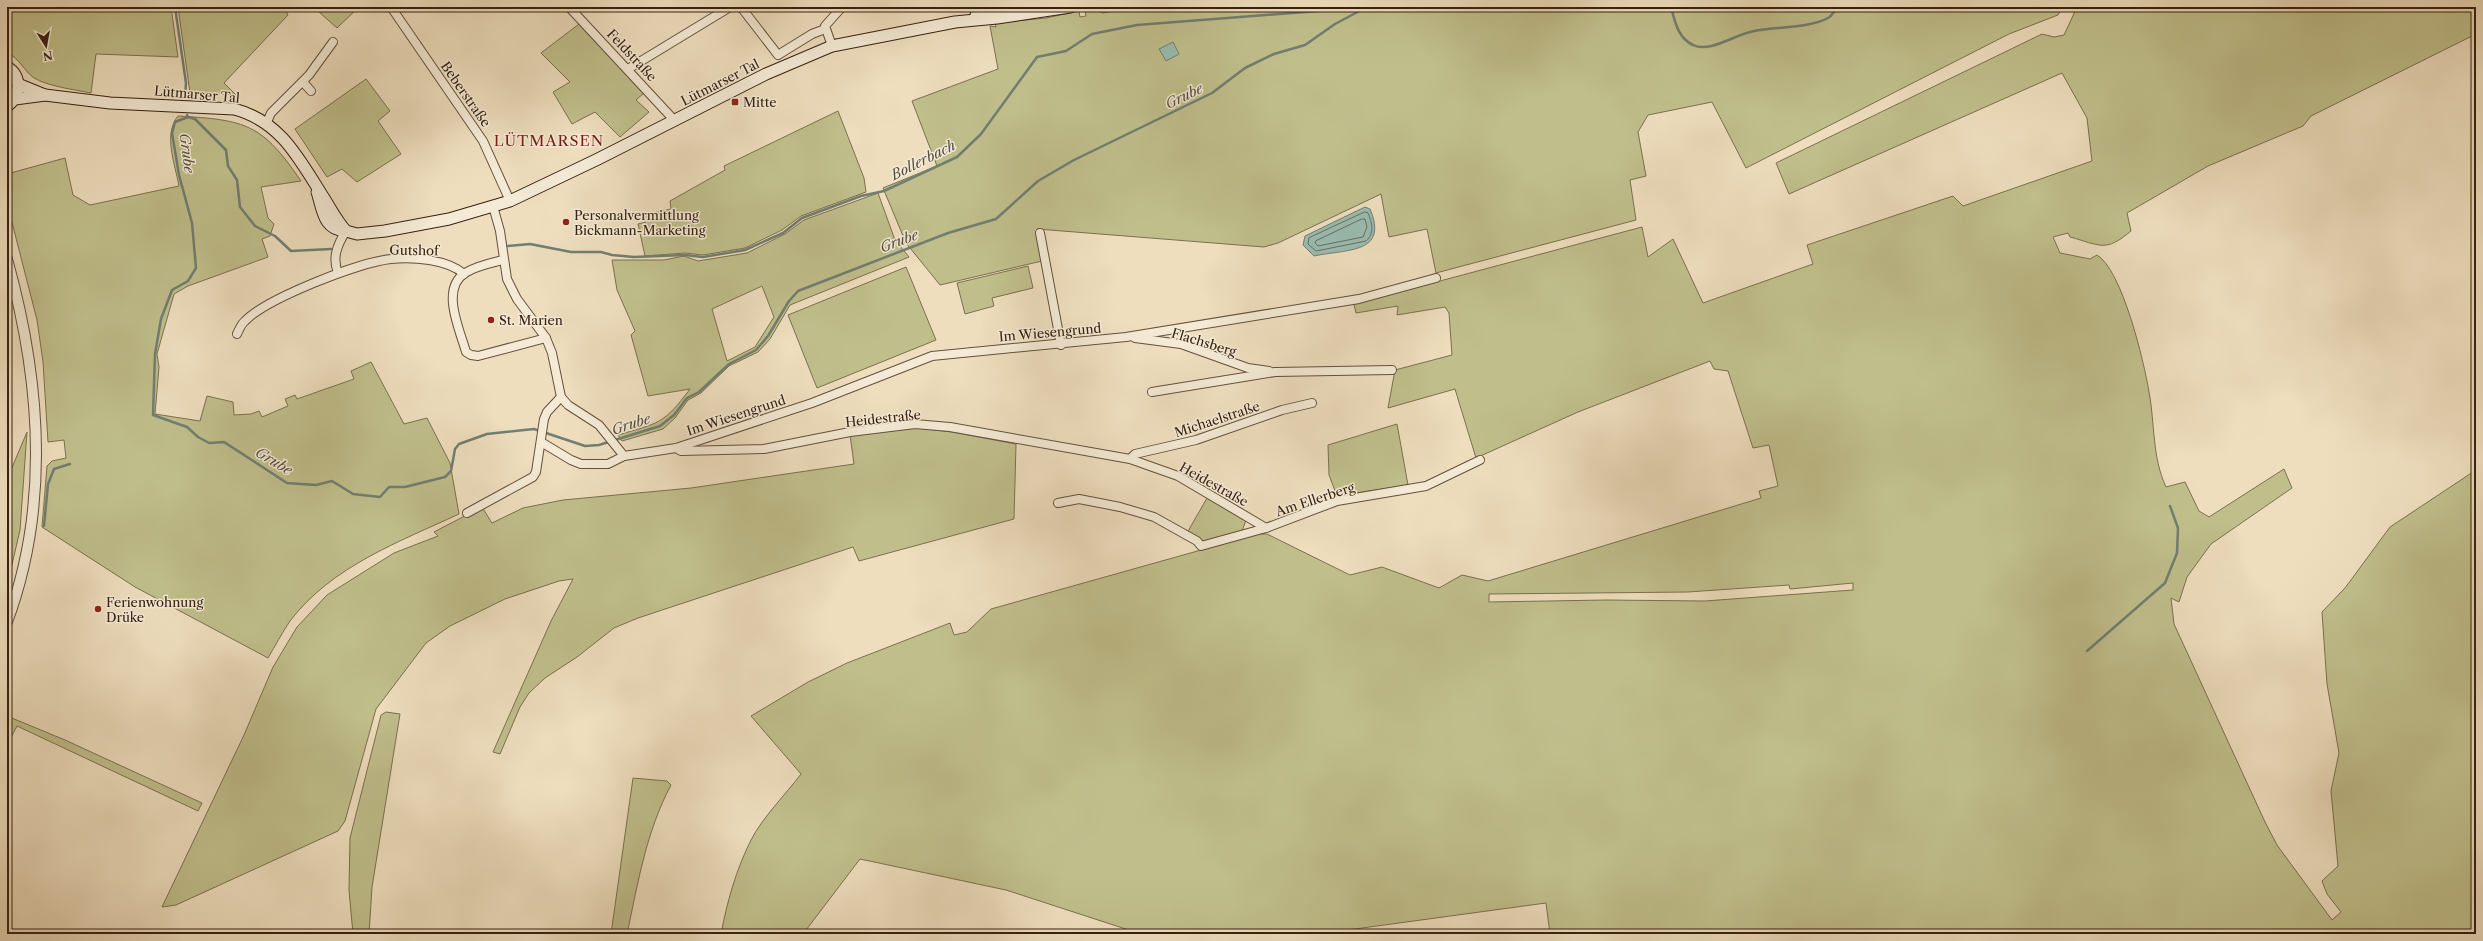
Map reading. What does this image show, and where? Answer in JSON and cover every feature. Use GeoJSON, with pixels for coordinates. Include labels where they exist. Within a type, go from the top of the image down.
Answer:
{"type":"FeatureCollection","features":[{"type":"Feature","properties":{"kind":"main road","name":"Lütmarser Tal"},"geometry":{"type":"LineString","coordinates":[[18,84],[45,95],[110,103],[234,109],[250,114],[267,122],[282,136],[315,184],[324,218],[331,227],[337,230],[357,234],[385,231],[450,219],[510,201],[532,192],[766,74],[832,46],[956,22],[1011,7]]}},
{"type":"Feature","properties":{"kind":"main road","name":"Lütmarser Tal"},"geometry":{"type":"LineString","coordinates":[[956,22],[998,18],[1070,7]]}},
{"type":"Feature","properties":{"kind":"main road"},"geometry":{"type":"LineString","coordinates":[[7,67],[16,76],[18,84],[11,103]]}},
{"type":"Feature","properties":{"kind":"main road","name":"Lütmarser Tal"},"geometry":{"type":"LineString","coordinates":[[11,103],[45,95]]}},
{"type":"Feature","properties":{"kind":"street","name":"Beberstraße"},"geometry":{"type":"LineString","coordinates":[[391,7],[483,141],[510,201]]}},
{"type":"Feature","properties":{"kind":"street","name":"Feldstraße"},"geometry":{"type":"LineString","coordinates":[[570,7],[675,121]]}},
{"type":"Feature","properties":{"kind":"street"},"geometry":{"type":"LineString","coordinates":[[628,69],[730,7]]}},
{"type":"Feature","properties":{"kind":"street"},"geometry":{"type":"LineString","coordinates":[[741,7],[778,55],[812,34],[825,29]]}},
{"type":"Feature","properties":{"kind":"street"},"geometry":{"type":"LineString","coordinates":[[832,46],[825,29],[828,21],[842,7]]}},
{"type":"Feature","properties":{"kind":"street"},"geometry":{"type":"LineString","coordinates":[[267,122],[272,113],[303,82],[333,42]]}},
{"type":"Feature","properties":{"kind":"street"},"geometry":{"type":"LineString","coordinates":[[303,82],[311,91]]}},
{"type":"Feature","properties":{"kind":"street"},"geometry":{"type":"LineString","coordinates":[[493,206],[500,231],[503,260],[507,279],[518,299],[546,338],[552,353],[561,397],[609,434],[624,456]]}},
{"type":"Feature","properties":{"kind":"street"},"geometry":{"type":"LineString","coordinates":[[338,274],[334,264],[336,254],[346,231]]}},
{"type":"Feature","properties":{"kind":"street"},"geometry":{"type":"LineString","coordinates":[[1040,233],[1061,345]]}},
{"type":"Feature","properties":{"kind":"street"},"geometry":{"type":"LineString","coordinates":[[7,259],[27,344],[36,409],[37,451],[30,530],[21,576],[7,622]]}},
{"type":"Feature","properties":{"kind":"street","name":"Gutshof"},"geometry":{"type":"LineString","coordinates":[[237,334],[244,322],[257,311],[338,274],[390,259],[437,261],[448,263],[464,274]]}},
{"type":"Feature","properties":{"kind":"street"},"geometry":{"type":"LineString","coordinates":[[503,260],[464,274],[454,287],[454,305],[466,352],[471,355],[478,356],[546,338]]}},
{"type":"Feature","properties":{"kind":"street","name":"Im Wiesengrund"},"geometry":{"type":"LineString","coordinates":[[676,448],[812,403],[932,356],[1061,345],[1126,337],[1359,299],[1436,278]]}},
{"type":"Feature","properties":{"kind":"street","name":"Flachsberg"},"geometry":{"type":"LineString","coordinates":[[1126,337],[1180,344],[1248,368],[1275,372]]}},
{"type":"Feature","properties":{"kind":"street","name":"Flachsberg"},"geometry":{"type":"LineString","coordinates":[[1152,392],[1275,372],[1392,370]]}},
{"type":"Feature","properties":{"kind":"street"},"geometry":{"type":"LineString","coordinates":[[467,513],[533,477],[536,472],[543,425],[547,412],[561,397]]}},
{"type":"Feature","properties":{"kind":"street","name":"Michaelstraße"},"geometry":{"type":"LineString","coordinates":[[1130,459],[1135,454],[1196,440],[1282,410],[1312,403]]}},
{"type":"Feature","properties":{"kind":"street","name":"Heidestraße"},"geometry":{"type":"LineString","coordinates":[[542,439],[581,464],[608,464],[624,456],[676,448],[681,451],[764,449],[850,432],[915,424],[950,427],[1130,459],[1178,476],[1266,528]]}},
{"type":"Feature","properties":{"kind":"street","name":"Am Ellerberg"},"geometry":{"type":"LineString","coordinates":[[1058,503],[1079,499],[1127,509],[1154,517],[1197,541],[1201,546],[1266,528],[1337,501],[1426,486],[1480,460]]}},
{"type":"Feature","properties":{"kind":"shaded area"},"geometry":{"type":"Polygon","coordinates":[[[7,7],[171,7],[178,57],[96,54],[91,93],[46,83],[34,78],[15,58],[7,52],[7,7]]]}},
{"type":"Feature","properties":{"kind":"shaded area"},"geometry":{"type":"Polygon","coordinates":[[[178,7],[284,7],[288,15],[224,83],[236,95],[190,93],[178,7]]]}},
{"type":"Feature","properties":{"kind":"shaded area"},"geometry":{"type":"Polygon","coordinates":[[[324,7],[359,7],[337,28],[319,12],[324,7]]]}},
{"type":"Feature","properties":{"kind":"shaded area"},"geometry":{"type":"Polygon","coordinates":[[[1135,7],[2062,7],[2058,15],[2009,34],[1746,168],[1712,102],[1648,115],[1638,132],[1646,176],[1630,180],[1636,220],[1436,273],[1427,229],[1389,237],[1381,194],[1278,243],[1264,247],[1037,229],[1042,261],[940,285],[906,243],[883,188],[937,166],[912,101],[998,69],[990,26],[996,27],[995,23],[1046,18],[1079,11],[1080,17],[1086,16],[1085,11],[1092,9],[1103,13],[1135,7]]]}},
{"type":"Feature","properties":{"kind":"shaded area"},"geometry":{"type":"Polygon","coordinates":[[[2077,7],[2476,7],[2476,34],[2311,116],[2303,126],[2208,166],[2127,213],[2131,231],[2115,242],[2108,245],[2096,244],[2070,237],[2068,233],[2053,237],[2060,253],[2090,259],[2097,255],[2106,264],[2115,278],[2137,339],[2151,404],[2158,464],[2166,487],[2185,482],[2199,511],[2209,517],[2284,469],[2292,488],[2211,544],[2187,577],[2179,602],[2171,598],[2174,624],[2265,822],[2277,845],[2332,920],[2341,912],[2327,894],[2322,881],[2338,866],[2331,791],[2339,753],[2327,684],[2322,612],[2345,588],[2390,527],[2476,470],[2476,934],[1550,934],[1546,903],[1318,934],[1141,934],[1006,890],[860,859],[803,934],[721,934],[733,886],[751,840],[768,815],[801,774],[751,716],[808,682],[847,663],[950,623],[954,635],[967,632],[991,609],[1258,534],[1267,534],[1350,575],[1382,567],[1439,588],[1462,575],[1488,581],[1761,498],[1759,491],[1778,486],[1769,445],[1753,448],[1728,371],[1714,369],[1710,361],[1578,412],[1476,458],[1455,389],[1388,408],[1395,370],[1452,355],[1449,313],[1445,307],[1397,315],[1398,306],[1356,313],[1354,304],[1642,227],[1648,257],[1673,239],[1703,303],[1813,264],[1807,245],[1953,196],[1963,206],[2092,161],[2087,118],[2062,73],[1789,194],[1776,163],[2042,34],[2054,37],[2064,35],[2077,7]],[[1853,583],[1790,589],[1789,585],[1688,592],[1489,594],[1489,602],[1606,600],[1705,601],[1853,590],[1853,583]]]}},
{"type":"Feature","properties":{"kind":"shaded area"},"geometry":{"type":"Polygon","coordinates":[[[579,24],[644,93],[636,100],[649,112],[620,137],[595,112],[572,124],[553,92],[570,82],[541,53],[579,24]]]}},
{"type":"Feature","properties":{"kind":"shaded area"},"geometry":{"type":"Polygon","coordinates":[[[366,79],[390,111],[378,121],[401,154],[357,182],[342,169],[327,177],[295,129],[366,79]]]}},
{"type":"Feature","properties":{"kind":"shaded area"},"geometry":{"type":"Polygon","coordinates":[[[838,111],[864,178],[866,192],[801,216],[782,230],[745,248],[703,255],[685,253],[645,256],[638,224],[646,222],[644,215],[671,209],[670,201],[725,170],[724,166],[838,111]]]}},
{"type":"Feature","properties":{"kind":"shaded area"},"geometry":{"type":"Polygon","coordinates":[[[178,116],[221,120],[237,123],[251,129],[263,136],[275,147],[301,181],[261,187],[268,218],[274,224],[270,236],[262,239],[268,257],[188,286],[174,294],[157,354],[159,367],[155,414],[200,421],[207,396],[233,402],[234,415],[251,414],[259,411],[262,417],[288,406],[285,399],[295,395],[297,399],[354,379],[351,371],[371,362],[404,424],[427,418],[450,463],[459,514],[368,557],[346,570],[326,585],[307,602],[290,621],[268,658],[135,587],[42,527],[47,466],[52,461],[66,458],[64,440],[48,442],[43,362],[37,320],[7,203],[7,174],[65,158],[73,195],[90,205],[179,186],[171,150],[171,131],[178,116]]]}},
{"type":"Feature","properties":{"kind":"shaded area"},"geometry":{"type":"Polygon","coordinates":[[[878,193],[895,240],[909,257],[790,305],[770,339],[758,352],[729,366],[701,393],[688,400],[675,418],[663,429],[622,441],[618,435],[643,428],[660,421],[667,416],[690,389],[648,396],[631,335],[635,331],[617,290],[612,260],[664,260],[684,256],[698,261],[747,253],[785,234],[804,220],[878,193]],[[762,286],[712,309],[727,361],[755,347],[774,317],[762,286]]]}},
{"type":"Feature","properties":{"kind":"shaded area"},"geometry":{"type":"Polygon","coordinates":[[[1028,266],[1033,288],[992,298],[994,306],[965,314],[957,283],[1028,266]]]}},
{"type":"Feature","properties":{"kind":"shaded area"},"geometry":{"type":"Polygon","coordinates":[[[906,267],[936,340],[817,388],[788,315],[906,267]]]}},
{"type":"Feature","properties":{"kind":"shaded area"},"geometry":{"type":"Polygon","coordinates":[[[1397,424],[1408,485],[1337,496],[1329,475],[1328,445],[1397,424]]]}},
{"type":"Feature","properties":{"kind":"shaded area"},"geometry":{"type":"Polygon","coordinates":[[[916,428],[952,432],[1016,444],[1014,519],[859,561],[853,547],[638,618],[614,628],[577,657],[545,678],[529,693],[520,707],[500,754],[493,752],[551,621],[573,579],[559,581],[505,599],[450,626],[426,643],[376,709],[345,821],[338,831],[176,905],[162,907],[244,735],[273,667],[297,627],[327,595],[394,553],[438,536],[434,532],[482,507],[492,523],[523,508],[563,500],[691,488],[854,464],[850,435],[916,428]]]}},
{"type":"Feature","properties":{"kind":"shaded area"},"geometry":{"type":"Polygon","coordinates":[[[27,432],[20,530],[7,586],[8,477],[27,432]]]}},
{"type":"Feature","properties":{"kind":"shaded area"},"geometry":{"type":"Polygon","coordinates":[[[1207,498],[1246,520],[1242,531],[1203,541],[1187,533],[1207,498]]]}},
{"type":"Feature","properties":{"kind":"shaded area"},"geometry":{"type":"Polygon","coordinates":[[[386,712],[400,714],[372,887],[369,934],[353,934],[349,890],[350,838],[381,715],[386,712]]]}},
{"type":"Feature","properties":{"kind":"shaded area"},"geometry":{"type":"Polygon","coordinates":[[[7,716],[65,740],[202,803],[198,811],[17,726],[7,745],[7,716]]]}},
{"type":"Feature","properties":{"kind":"shaded area"},"geometry":{"type":"Polygon","coordinates":[[[633,778],[667,781],[671,785],[662,803],[649,839],[627,934],[611,934],[633,778]]]}},
{"type":"Feature","properties":{"kind":"water"},"geometry":{"type":"Polygon","coordinates":[[[1173,42],[1179,54],[1166,61],[1159,49],[1173,42]]]}},
{"type":"Feature","properties":{"kind":"water"},"geometry":{"type":"Polygon","coordinates":[[[1365,207],[1370,209],[1374,224],[1374,234],[1369,242],[1362,247],[1314,256],[1303,245],[1305,236],[1365,207]]]}},
{"type":"Feature","properties":{"kind":"waterway","name":"Grube"},"geometry":{"type":"LineString","coordinates":[[175,7],[186,83],[185,96]]}},
{"type":"Feature","properties":{"kind":"waterway","name":"Grube"},"geometry":{"type":"LineString","coordinates":[[1469,7],[1478,10],[1495,7]]}},
{"type":"Feature","properties":{"kind":"waterway","name":"Grube"},"geometry":{"type":"LineString","coordinates":[[1671,7],[1681,34],[1688,42],[1699,47],[1714,45],[1743,34],[1759,30],[1801,26],[1820,22],[1829,17],[1838,7]]}},
{"type":"Feature","properties":{"kind":"waterway","name":"Grube"},"geometry":{"type":"LineString","coordinates":[[187,115],[188,117],[175,122],[172,133],[179,175],[192,223],[196,268],[188,281],[172,290],[161,319],[155,354],[153,415],[187,427],[198,437],[209,443],[224,442],[287,483],[316,485],[332,481],[353,494],[380,497],[389,487],[405,487],[445,477],[451,471],[455,449],[459,444],[487,434],[534,429],[585,446],[599,445],[660,426],[674,415],[687,398],[699,392],[729,364],[756,350],[768,336],[789,301],[798,291],[948,233],[996,219],[1038,181],[1074,160],[1212,93],[1245,68],[1274,54],[1305,45],[1335,24],[1365,8]]}},
{"type":"Feature","properties":{"kind":"waterway","name":"Bollerbach"},"geometry":{"type":"LineString","coordinates":[[508,246],[530,244],[571,252],[601,252],[612,255],[634,257],[685,255],[703,257],[745,250],[783,233],[802,218],[861,196],[884,191],[957,157],[981,134],[1037,57],[1066,51],[1092,34],[1137,25],[1345,9],[1356,11]]}},
{"type":"Feature","properties":{"kind":"waterway","name":"Bollerbach"},"geometry":{"type":"LineString","coordinates":[[188,117],[195,119],[226,150],[228,166],[237,180],[240,207],[255,226],[275,236],[291,251],[331,249]]}},
{"type":"Feature","properties":{"kind":"waterway"},"geometry":{"type":"LineString","coordinates":[[44,526],[48,484],[54,469],[70,464]]}},
{"type":"Feature","properties":{"kind":"waterway"},"geometry":{"type":"LineString","coordinates":[[2087,651],[2165,583],[2177,553],[2178,528],[2170,506]]}},
{"type":"Feature","properties":{"kind":"place","name":"Mitte"},"geometry":{"type":"Point","coordinates":[735,102]}},
{"type":"Feature","properties":{"kind":"place","name":"Personalvermittlung Bickmann-Marketing"},"geometry":{"type":"Point","coordinates":[566,222]}},
{"type":"Feature","properties":{"kind":"place","name":"St. Marien"},"geometry":{"type":"Point","coordinates":[491,320]}},
{"type":"Feature","properties":{"kind":"place","name":"Ferienwohnung Drüke"},"geometry":{"type":"Point","coordinates":[98,609]}},
{"type":"Feature","properties":{"kind":"district","name":"LÜTMARSEN"},"geometry":{"type":"Point","coordinates":[549,140]}}]}
